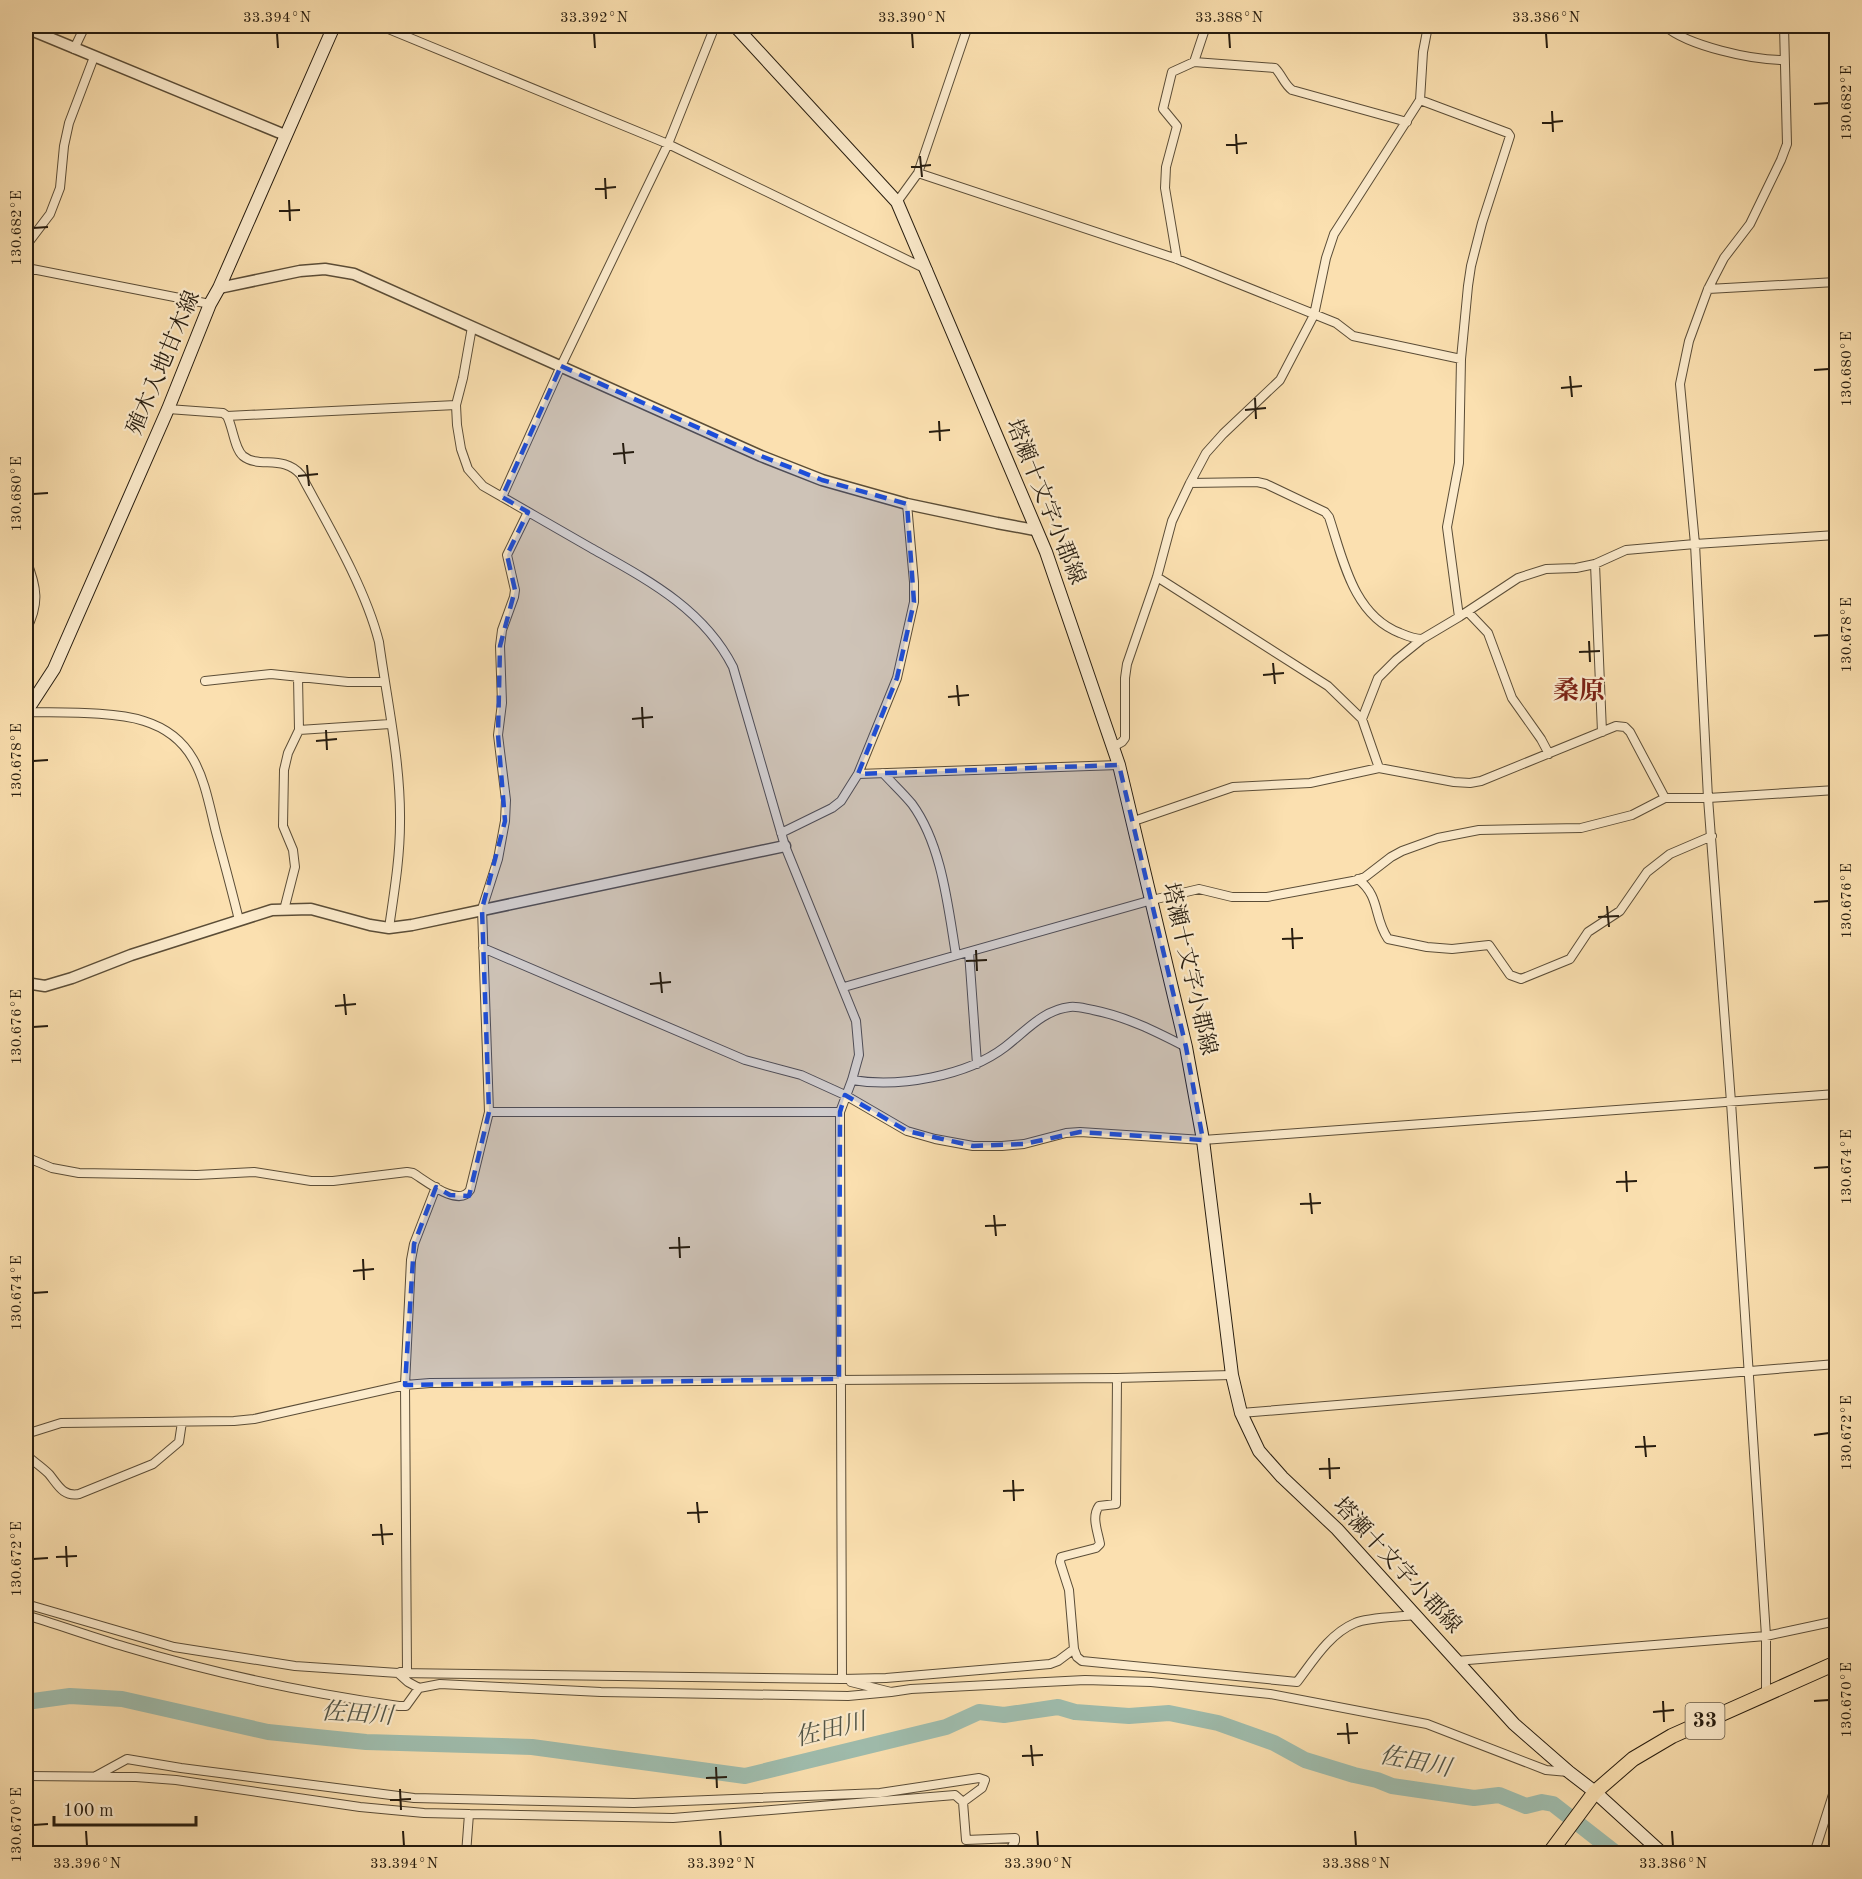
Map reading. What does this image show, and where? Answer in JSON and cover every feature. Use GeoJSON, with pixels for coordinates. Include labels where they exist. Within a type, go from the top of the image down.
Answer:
{"type":"FeatureCollection","features":[{"type":"Feature","properties":{"kind":"main road","name":"殖木入地甘木線"},"geometry":{"type":"LineString","coordinates":[[28,709],[54,669],[168,409],[210,304],[334,26]]}},
{"type":"Feature","properties":{"kind":"main road","name":"塔瀬十文字小郡線"},"geometry":{"type":"LineString","coordinates":[[735,26],[897,202],[1046,552],[1119,765],[1134,821],[1186,1047],[1203,1140],[1232,1375],[1241,1413],[1259,1451],[1282,1477],[1337,1529],[1514,1724],[1569,1772],[1591,1797],[1663,1854]]}},
{"type":"Feature","properties":{"kind":"main road","name":"33"},"geometry":{"type":"LineString","coordinates":[[1549,1854],[1591,1797],[1633,1759],[1672,1736],[1836,1663]]}},
{"type":"Feature","properties":{"kind":"street"},"geometry":{"type":"LineString","coordinates":[[74,49],[85,26]]}},
{"type":"Feature","properties":{"kind":"street"},"geometry":{"type":"LineString","coordinates":[[381,26],[668,144],[928,271]]}},
{"type":"Feature","properties":{"kind":"street"},"geometry":{"type":"LineString","coordinates":[[502,498],[561,366],[668,144],[715,26]]}},
{"type":"Feature","properties":{"kind":"street"},"geometry":{"type":"LineString","coordinates":[[897,202],[918,173],[968,26]]}},
{"type":"Feature","properties":{"kind":"street"},"geometry":{"type":"LineString","coordinates":[[1194,62],[1206,26]]}},
{"type":"Feature","properties":{"kind":"street"},"geometry":{"type":"LineString","coordinates":[[1113,747],[1125,738],[1127,664],[1157,577],[1172,520],[1206,453],[1280,380],[1314,315],[1326,258],[1334,234],[1420,100],[1423,52],[1428,26]]}},
{"type":"Feature","properties":{"kind":"street"},"geometry":{"type":"LineString","coordinates":[[1665,26],[1695,42],[1764,60],[1783,60]]}},
{"type":"Feature","properties":{"kind":"street"},"geometry":{"type":"LineString","coordinates":[[1767,1694],[1766,1636],[1749,1370],[1708,798],[1695,544],[1680,384],[1689,341],[1708,289],[1724,258],[1750,224],[1787,144],[1783,60],[1784,26],[1796,26]]}},
{"type":"Feature","properties":{"kind":"street"},"geometry":{"type":"LineString","coordinates":[[26,28],[285,135]]}},
{"type":"Feature","properties":{"kind":"street"},"geometry":{"type":"LineString","coordinates":[[26,476],[29,453],[26,432],[27,241],[50,214],[60,188],[69,123],[94,57]]}},
{"type":"Feature","properties":{"kind":"street"},"geometry":{"type":"LineString","coordinates":[[1177,259],[1165,188],[1166,167],[1176,126],[1163,109],[1172,72],[1194,62],[1275,68],[1292,90],[1407,122]]}},
{"type":"Feature","properties":{"kind":"street"},"geometry":{"type":"LineString","coordinates":[[1420,100],[1508,133],[1510,136],[1471,266],[1461,359],[1460,464],[1447,527],[1459,617]]}},
{"type":"Feature","properties":{"kind":"street"},"geometry":{"type":"LineString","coordinates":[[918,173],[1177,259],[1336,323],[1353,336],[1461,359]]}},
{"type":"Feature","properties":{"kind":"street"},"geometry":{"type":"LineString","coordinates":[[27,268],[210,304]]}},
{"type":"Feature","properties":{"kind":"street"},"geometry":{"type":"LineString","coordinates":[[219,288],[300,271],[325,269],[354,274],[760,456],[822,480],[907,504],[1035,530]]}},
{"type":"Feature","properties":{"kind":"street"},"geometry":{"type":"LineString","coordinates":[[1708,289],[1836,282]]}},
{"type":"Feature","properties":{"kind":"street"},"geometry":{"type":"LineString","coordinates":[[472,327],[456,405],[461,449],[468,469],[483,486],[502,498],[653,583],[707,627],[724,649],[733,667],[784,846],[844,987],[856,1021],[860,1055],[840,1112],[839,1379],[842,1679]]}},
{"type":"Feature","properties":{"kind":"street"},"geometry":{"type":"LineString","coordinates":[[227,416],[456,405]]}},
{"type":"Feature","properties":{"kind":"street"},"geometry":{"type":"LineString","coordinates":[[168,409],[223,413],[232,425],[239,451],[244,458],[286,464],[296,469],[338,545],[374,622],[397,769],[400,821],[399,857],[389,928]]}},
{"type":"Feature","properties":{"kind":"street"},"geometry":{"type":"LineString","coordinates":[[1190,483],[1257,482],[1266,484],[1325,512],[1329,517],[1355,591],[1366,608],[1395,631],[1422,639]]}},
{"type":"Feature","properties":{"kind":"street"},"geometry":{"type":"LineString","coordinates":[[781,833],[832,808],[841,801],[858,774],[897,678],[914,602],[907,504]]}},
{"type":"Feature","properties":{"kind":"street"},"geometry":{"type":"LineString","coordinates":[[26,1157],[51,1168],[80,1173],[197,1175],[254,1172],[311,1181],[333,1181],[407,1172],[413,1173],[450,1195],[458,1197],[467,1194],[470,1190],[489,1113],[482,909],[498,859],[506,821],[506,800],[498,735],[502,703],[500,646],[502,630],[515,590],[507,555],[528,512]]}},
{"type":"Feature","properties":{"kind":"street"},"geometry":{"type":"LineString","coordinates":[[1362,719],[1378,678],[1422,639],[1527,574],[1546,569],[1576,568],[1595,564],[1626,550],[1836,535]]}},
{"type":"Feature","properties":{"kind":"street"},"geometry":{"type":"LineString","coordinates":[[26,560],[35,586],[34,613],[26,630]]}},
{"type":"Feature","properties":{"kind":"street"},"geometry":{"type":"LineString","coordinates":[[1595,564],[1602,732]]}},
{"type":"Feature","properties":{"kind":"street"},"geometry":{"type":"LineString","coordinates":[[1157,577],[1328,686],[1362,719],[1379,768]]}},
{"type":"Feature","properties":{"kind":"street"},"geometry":{"type":"LineString","coordinates":[[1468,612],[1488,633],[1512,699],[1549,754]]}},
{"type":"Feature","properties":{"kind":"street"},"geometry":{"type":"LineString","coordinates":[[205,681],[271,674],[348,682],[384,682]]}},
{"type":"Feature","properties":{"kind":"street"},"geometry":{"type":"LineString","coordinates":[[284,910],[295,860],[283,826],[284,770],[288,753],[299,730],[298,677]]}},
{"type":"Feature","properties":{"kind":"street"},"geometry":{"type":"LineString","coordinates":[[26,690],[28,709],[125,717],[145,721],[166,731],[187,748],[199,767],[207,791],[239,920]]}},
{"type":"Feature","properties":{"kind":"street"},"geometry":{"type":"LineString","coordinates":[[299,730],[390,724]]}},
{"type":"Feature","properties":{"kind":"street"},"geometry":{"type":"LineString","coordinates":[[1134,821],[1233,787],[1310,783],[1379,768],[1470,783],[1621,726],[1630,732],[1665,798]]}},
{"type":"Feature","properties":{"kind":"street"},"geometry":{"type":"LineString","coordinates":[[858,774],[1119,765]]}},
{"type":"Feature","properties":{"kind":"street"},"geometry":{"type":"LineString","coordinates":[[883,773],[912,805],[930,838],[945,888],[956,955]]}},
{"type":"Feature","properties":{"kind":"street"},"geometry":{"type":"LineString","coordinates":[[844,987],[1152,900],[1199,889],[1232,897],[1267,897],[1358,879],[1374,871],[1391,857],[1418,844],[1438,838],[1479,830],[1581,828],[1632,815],[1665,798],[1708,798],[1836,790]]}},
{"type":"Feature","properties":{"kind":"street"},"geometry":{"type":"LineString","coordinates":[[1358,879],[1372,893],[1379,921],[1388,939],[1427,947],[1452,949],[1489,945],[1510,975],[1521,979],[1570,959],[1588,932],[1620,911],[1647,872],[1670,854],[1712,836]]}},
{"type":"Feature","properties":{"kind":"street"},"geometry":{"type":"LineString","coordinates":[[26,983],[45,986],[72,978],[131,954],[272,910],[311,909],[389,928],[784,846]]}},
{"type":"Feature","properties":{"kind":"street"},"geometry":{"type":"LineString","coordinates":[[483,948],[745,1060],[801,1075],[845,1095],[907,1131],[973,1146],[1024,1144],[1066,1133],[1080,1132],[1203,1140],[1836,1094]]}},
{"type":"Feature","properties":{"kind":"street"},"geometry":{"type":"LineString","coordinates":[[969,952],[977,1064]]}},
{"type":"Feature","properties":{"kind":"street"},"geometry":{"type":"LineString","coordinates":[[852,1080],[891,1083],[960,1071],[1004,1048],[1042,1016],[1073,1006],[1143,1025],[1186,1047]]}},
{"type":"Feature","properties":{"kind":"street"},"geometry":{"type":"LineString","coordinates":[[489,1113],[840,1112]]}},
{"type":"Feature","properties":{"kind":"street"},"geometry":{"type":"LineString","coordinates":[[398,1673],[407,1670],[405,1385],[411,1260],[414,1244],[436,1187]]}},
{"type":"Feature","properties":{"kind":"street"},"geometry":{"type":"LineString","coordinates":[[1241,1413],[1836,1364]]}},
{"type":"Feature","properties":{"kind":"street"},"geometry":{"type":"LineString","coordinates":[[26,1434],[61,1423],[254,1419],[405,1385],[430,1383],[1117,1378],[1232,1375]]}},
{"type":"Feature","properties":{"kind":"street"},"geometry":{"type":"LineString","coordinates":[[1117,1378],[1116,1504],[1099,1506],[1096,1511],[1100,1544],[1096,1548],[1061,1557],[1060,1562],[1069,1590],[1074,1649],[1077,1657],[1082,1661],[1297,1682],[1316,1655],[1342,1631],[1356,1622],[1415,1615]]}},
{"type":"Feature","properties":{"kind":"street"},"geometry":{"type":"LineString","coordinates":[[26,1455],[47,1473],[63,1492],[68,1495],[79,1494],[153,1464],[179,1442],[182,1422]]}},
{"type":"Feature","properties":{"kind":"street"},"geometry":{"type":"LineString","coordinates":[[26,1604],[174,1647],[295,1666],[398,1673],[886,1678],[1050,1664],[1074,1649]]}},
{"type":"Feature","properties":{"kind":"street"},"geometry":{"type":"LineString","coordinates":[[26,1615],[125,1647],[287,1688],[406,1706],[419,1688]]}},
{"type":"Feature","properties":{"kind":"street"},"geometry":{"type":"LineString","coordinates":[[1456,1660],[1766,1636],[1836,1621]]}},
{"type":"Feature","properties":{"kind":"street"},"geometry":{"type":"LineString","coordinates":[[398,1673],[419,1688],[440,1684],[601,1692],[848,1696],[911,1689],[1085,1680],[1151,1682],[1270,1694],[1427,1724],[1546,1770],[1569,1772]]}},
{"type":"Feature","properties":{"kind":"street"},"geometry":{"type":"LineString","coordinates":[[842,1679],[891,1692]]}},
{"type":"Feature","properties":{"kind":"street"},"geometry":{"type":"LineString","coordinates":[[95,1776],[127,1759],[414,1798],[634,1803],[880,1793],[979,1778],[985,1780],[982,1788],[963,1802]]}},
{"type":"Feature","properties":{"kind":"street"},"geometry":{"type":"LineString","coordinates":[[26,1776],[95,1776],[177,1780],[360,1807],[424,1813],[469,1814],[673,1818],[956,1795],[963,1802],[966,1840],[1015,1838],[1008,1854]]}},
{"type":"Feature","properties":{"kind":"street"},"geometry":{"type":"LineString","coordinates":[[1814,1854],[1836,1785]]}},
{"type":"Feature","properties":{"kind":"street"},"geometry":{"type":"LineString","coordinates":[[466,1854],[469,1814]]}},
{"type":"Feature","properties":{"kind":"highlighted area"},"geometry":{"type":"Polygon","coordinates":[[[561,366],[761,456],[822,480],[907,504],[914,602],[897,678],[858,774],[1119,765],[1186,1047],[1203,1140],[1080,1132],[1024,1144],[973,1146],[907,1131],[845,1095],[840,1112],[839,1379],[405,1385],[414,1244],[436,1187],[450,1195],[469,1196],[489,1112],[482,909],[505,821],[498,735],[500,646],[515,590],[507,555],[528,512],[502,497],[561,366]]]}},
{"type":"Feature","properties":{"kind":"waterway","name":"佐田川"},"geometry":{"type":"LineString","coordinates":[[26,1702],[70,1696],[122,1699],[268,1732],[366,1742],[532,1747],[745,1776],[946,1727],[979,1712],[1004,1715],[1058,1707],[1075,1712],[1129,1716],[1169,1713],[1218,1723],[1274,1743],[1305,1760],[1392,1786],[1474,1798],[1499,1795],[1526,1806],[1542,1802],[1553,1804],[1617,1854]]}},
{"type":"Feature","properties":{"kind":"district","name":"桑原"},"geometry":{"type":"Point","coordinates":[1579,692]}}]}
